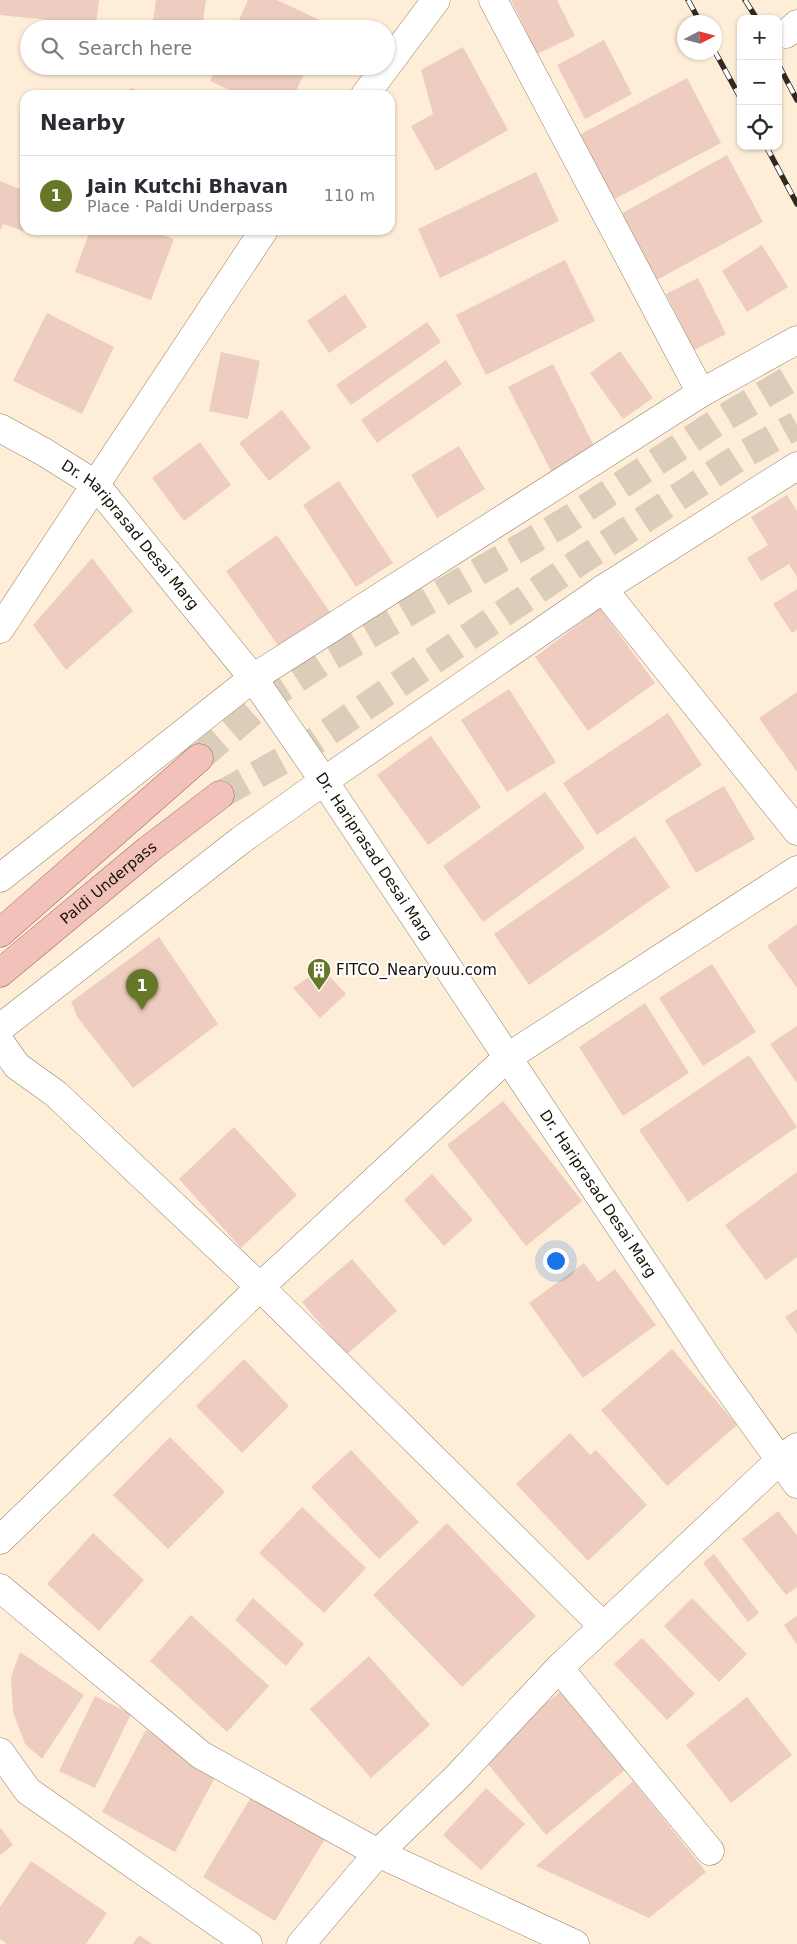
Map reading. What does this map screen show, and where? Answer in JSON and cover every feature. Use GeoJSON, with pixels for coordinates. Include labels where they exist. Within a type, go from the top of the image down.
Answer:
{"type":"FeatureCollection","features":[{"type":"Feature","properties":{"kind":"main road"},"geometry":{"type":"LineString","coordinates":[[0,933],[199,758]]}},
{"type":"Feature","properties":{"kind":"main road","name":"Paldi Underpass"},"geometry":{"type":"LineString","coordinates":[[0,974],[148,850],[220,795]]}},
{"type":"Feature","properties":{"kind":"street"},"geometry":{"type":"LineString","coordinates":[[395,55],[436,0]]}},
{"type":"Feature","properties":{"kind":"street"},"geometry":{"type":"LineString","coordinates":[[493,0],[702,393]]}},
{"type":"Feature","properties":{"kind":"street"},"geometry":{"type":"LineString","coordinates":[[369,90],[380,75]]}},
{"type":"Feature","properties":{"kind":"street"},"geometry":{"type":"LineString","coordinates":[[0,629],[261,235]]}},
{"type":"Feature","properties":{"kind":"street"},"geometry":{"type":"LineString","coordinates":[[0,878],[253,678],[702,393],[797,340]]}},
{"type":"Feature","properties":{"kind":"street","name":"Dr. Hariprasad Desai Marg"},"geometry":{"type":"LineString","coordinates":[[0,428],[44,452],[95,484],[253,678],[324,781],[716,1371],[789,1454],[797,1484]]}},
{"type":"Feature","properties":{"kind":"street"},"geometry":{"type":"LineString","coordinates":[[0,1028],[233,846],[324,781],[603,589],[797,466]]}},
{"type":"Feature","properties":{"kind":"street"},"geometry":{"type":"LineString","coordinates":[[603,589],[797,831]]}},
{"type":"Feature","properties":{"kind":"street"},"geometry":{"type":"LineString","coordinates":[[0,1540],[260,1287],[508,1057],[797,870]]}},
{"type":"Feature","properties":{"kind":"street"},"geometry":{"type":"LineString","coordinates":[[0,1042],[17,1066],[56,1094],[260,1287],[603,1626]]}},
{"type":"Feature","properties":{"kind":"street"},"geometry":{"type":"LineString","coordinates":[[301,1944],[378,1853],[457,1777],[559,1668],[789,1454]]}},
{"type":"Feature","properties":{"kind":"street"},"geometry":{"type":"LineString","coordinates":[[0,1588],[202,1755],[378,1853],[575,1944]]}},
{"type":"Feature","properties":{"kind":"street"},"geometry":{"type":"LineString","coordinates":[[559,1668],[710,1851]]}},
{"type":"Feature","properties":{"kind":"street"},"geometry":{"type":"LineString","coordinates":[[0,1752],[28,1792],[248,1944]]}},
{"type":"Feature","properties":{"kind":"building"},"geometry":{"type":"Polygon","coordinates":[[[0,0],[99,0],[97,20],[48,20],[0,15],[0,0]]]}},
{"type":"Feature","properties":{"kind":"building"},"geometry":{"type":"Polygon","coordinates":[[[156,0],[206,0],[203,20],[153,20],[156,0]]]}},
{"type":"Feature","properties":{"kind":"building"},"geometry":{"type":"Polygon","coordinates":[[[248,0],[277,0],[320,20],[239,20],[248,0]]]}},
{"type":"Feature","properties":{"kind":"building"},"geometry":{"type":"Polygon","coordinates":[[[511,0],[557,0],[575,36],[537,54],[511,0]]]}},
{"type":"Feature","properties":{"kind":"building"},"geometry":{"type":"Polygon","coordinates":[[[604,40],[632,94],[585,119],[557,65],[604,40]]]}},
{"type":"Feature","properties":{"kind":"building"},"geometry":{"type":"Polygon","coordinates":[[[463,47],[508,130],[436,171],[411,126],[433,114],[421,70],[463,47]]]}},
{"type":"Feature","properties":{"kind":"building"},"geometry":{"type":"Polygon","coordinates":[[[213,75],[304,75],[296,90],[229,90],[210,81],[213,75]]]}},
{"type":"Feature","properties":{"kind":"building"},"geometry":{"type":"Polygon","coordinates":[[[687,78],[721,143],[611,201],[577,136],[687,78]]]}},
{"type":"Feature","properties":{"kind":"building"},"geometry":{"type":"Polygon","coordinates":[[[727,155],[763,222],[655,281],[619,215],[727,155]]]}},
{"type":"Feature","properties":{"kind":"building"},"geometry":{"type":"Polygon","coordinates":[[[536,172],[559,221],[440,278],[418,229],[536,172]]]}},
{"type":"Feature","properties":{"kind":"building"},"geometry":{"type":"Polygon","coordinates":[[[0,181],[20,189],[20,230],[3,224],[0,231],[0,181]]]}},
{"type":"Feature","properties":{"kind":"building"},"geometry":{"type":"Polygon","coordinates":[[[88,235],[163,235],[174,239],[151,300],[75,272],[88,235]]]}},
{"type":"Feature","properties":{"kind":"building"},"geometry":{"type":"Polygon","coordinates":[[[762,245],[788,287],[747,312],[722,271],[762,245]]]}},
{"type":"Feature","properties":{"kind":"building"},"geometry":{"type":"Polygon","coordinates":[[[565,260],[595,321],[486,375],[456,315],[565,260]]]}},
{"type":"Feature","properties":{"kind":"building"},"geometry":{"type":"Polygon","coordinates":[[[698,278],[726,334],[694,350],[666,294],[698,278]]]}},
{"type":"Feature","properties":{"kind":"building"},"geometry":{"type":"Polygon","coordinates":[[[345,294],[367,327],[329,353],[307,321],[345,294]]]}},
{"type":"Feature","properties":{"kind":"building"},"geometry":{"type":"Polygon","coordinates":[[[47,313],[114,347],[82,414],[13,381],[47,313]]]}},
{"type":"Feature","properties":{"kind":"building"},"geometry":{"type":"Polygon","coordinates":[[[427,322],[441,342],[351,405],[336,385],[427,322]]]}},
{"type":"Feature","properties":{"kind":"building"},"geometry":{"type":"Polygon","coordinates":[[[620,351],[653,398],[623,419],[590,373],[620,351]]]}},
{"type":"Feature","properties":{"kind":"building"},"geometry":{"type":"Polygon","coordinates":[[[221,352],[260,361],[248,419],[209,411],[221,352]]]}},
{"type":"Feature","properties":{"kind":"building"},"geometry":{"type":"Polygon","coordinates":[[[446,360],[462,384],[377,443],[361,420],[446,360]]]}},
{"type":"Feature","properties":{"kind":"building"},"geometry":{"type":"Polygon","coordinates":[[[553,364],[598,454],[554,477],[508,387],[553,364]]]}},
{"type":"Feature","properties":{"kind":"building"},"geometry":{"type":"Polygon","coordinates":[[[282,410],[311,448],[269,481],[239,443],[282,410]]]}},
{"type":"Feature","properties":{"kind":"building"},"geometry":{"type":"Polygon","coordinates":[[[200,442],[231,485],[184,521],[152,478],[200,442]]]}},
{"type":"Feature","properties":{"kind":"building"},"geometry":{"type":"Polygon","coordinates":[[[459,446],[485,489],[437,518],[411,475],[459,446]]]}},
{"type":"Feature","properties":{"kind":"building"},"geometry":{"type":"Polygon","coordinates":[[[339,481],[393,563],[356,587],[303,505],[339,481]]]}},
{"type":"Feature","properties":{"kind":"building"},"geometry":{"type":"Polygon","coordinates":[[[787,495],[797,511],[797,577],[789,564],[761,581],[747,558],[768,545],[751,517],[787,495]]]}},
{"type":"Feature","properties":{"kind":"building"},"geometry":{"type":"Polygon","coordinates":[[[277,535],[330,612],[279,647],[226,571],[277,535]]]}},
{"type":"Feature","properties":{"kind":"building"},"geometry":{"type":"Polygon","coordinates":[[[92,558],[133,611],[66,670],[33,625],[92,558]]]}},
{"type":"Feature","properties":{"kind":"building"},"geometry":{"type":"Polygon","coordinates":[[[797,589],[797,630],[792,633],[773,604],[797,589]]]}},
{"type":"Feature","properties":{"kind":"building"},"geometry":{"type":"Polygon","coordinates":[[[600,608],[655,683],[588,731],[535,657],[600,608]]]}},
{"type":"Feature","properties":{"kind":"building"},"geometry":{"type":"Polygon","coordinates":[[[509,689],[556,762],[507,792],[461,720],[509,689]]]}},
{"type":"Feature","properties":{"kind":"building"},"geometry":{"type":"Polygon","coordinates":[[[797,692],[797,772],[759,718],[797,692]]]}},
{"type":"Feature","properties":{"kind":"building"},"geometry":{"type":"Polygon","coordinates":[[[668,713],[702,765],[597,835],[563,783],[668,713]]]}},
{"type":"Feature","properties":{"kind":"building"},"geometry":{"type":"Polygon","coordinates":[[[431,736],[481,807],[428,845],[377,775],[431,736]]]}},
{"type":"Feature","properties":{"kind":"building"},"geometry":{"type":"Polygon","coordinates":[[[724,786],[755,839],[696,873],[665,820],[724,786]]]}},
{"type":"Feature","properties":{"kind":"building"},"geometry":{"type":"Polygon","coordinates":[[[545,792],[585,848],[483,922],[443,866],[545,792]]]}},
{"type":"Feature","properties":{"kind":"building"},"geometry":{"type":"Polygon","coordinates":[[[635,836],[670,887],[529,985],[494,934],[635,836]]]}},
{"type":"Feature","properties":{"kind":"building"},"geometry":{"type":"Polygon","coordinates":[[[797,924],[797,988],[767,946],[797,924]]]}},
{"type":"Feature","properties":{"kind":"building"},"geometry":{"type":"Polygon","coordinates":[[[159,937],[218,1024],[133,1088],[78,1018],[71,1002],[159,937]]]}},
{"type":"Feature","properties":{"kind":"building"},"geometry":{"type":"Polygon","coordinates":[[[712,964],[756,1032],[703,1066],[659,998],[712,964]]]}},
{"type":"Feature","properties":{"kind":"building","name":"FITCO_Nearyouu.com"},"geometry":{"type":"Polygon","coordinates":[[[322,968],[346,994],[320,1018],[293,988],[322,968]]]}},
{"type":"Feature","properties":{"kind":"building"},"geometry":{"type":"Polygon","coordinates":[[[645,1003],[689,1073],[623,1116],[579,1047],[645,1003]]]}},
{"type":"Feature","properties":{"kind":"building"},"geometry":{"type":"Polygon","coordinates":[[[797,1026],[797,1083],[770,1044],[797,1026]]]}},
{"type":"Feature","properties":{"kind":"building"},"geometry":{"type":"Polygon","coordinates":[[[749,1055],[797,1127],[688,1202],[639,1130],[749,1055]]]}},
{"type":"Feature","properties":{"kind":"building"},"geometry":{"type":"Polygon","coordinates":[[[503,1101],[582,1201],[526,1246],[447,1145],[503,1101]]]}},
{"type":"Feature","properties":{"kind":"building"},"geometry":{"type":"Polygon","coordinates":[[[234,1127],[297,1195],[241,1248],[179,1179],[234,1127]]]}},
{"type":"Feature","properties":{"kind":"building"},"geometry":{"type":"Polygon","coordinates":[[[797,1172],[797,1257],[766,1280],[725,1225],[797,1172]]]}},
{"type":"Feature","properties":{"kind":"building"},"geometry":{"type":"Polygon","coordinates":[[[432,1174],[473,1220],[444,1246],[404,1200],[432,1174]]]}},
{"type":"Feature","properties":{"kind":"building"},"geometry":{"type":"Polygon","coordinates":[[[352,1259],[397,1311],[346,1355],[302,1302],[352,1259]]]}},
{"type":"Feature","properties":{"kind":"building"},"geometry":{"type":"Polygon","coordinates":[[[584,1263],[598,1282],[615,1269],[656,1325],[583,1378],[529,1303],[584,1263]]]}},
{"type":"Feature","properties":{"kind":"building"},"geometry":{"type":"Polygon","coordinates":[[[797,1309],[797,1334],[785,1317],[797,1309]]]}},
{"type":"Feature","properties":{"kind":"building"},"geometry":{"type":"Polygon","coordinates":[[[672,1349],[737,1425],[667,1486],[601,1410],[672,1349]]]}},
{"type":"Feature","properties":{"kind":"building"},"geometry":{"type":"Polygon","coordinates":[[[244,1359],[289,1406],[242,1453],[196,1406],[244,1359]]]}},
{"type":"Feature","properties":{"kind":"building"},"geometry":{"type":"Polygon","coordinates":[[[570,1433],[590,1455],[596,1450],[647,1505],[588,1561],[516,1484],[570,1433]]]}},
{"type":"Feature","properties":{"kind":"building"},"geometry":{"type":"Polygon","coordinates":[[[170,1437],[225,1492],[168,1549],[113,1495],[170,1437]]]}},
{"type":"Feature","properties":{"kind":"building"},"geometry":{"type":"Polygon","coordinates":[[[351,1450],[419,1522],[379,1559],[311,1487],[351,1450]]]}},
{"type":"Feature","properties":{"kind":"building"},"geometry":{"type":"Polygon","coordinates":[[[302,1507],[366,1568],[324,1613],[259,1553],[302,1507]]]}},
{"type":"Feature","properties":{"kind":"building"},"geometry":{"type":"Polygon","coordinates":[[[778,1511],[797,1535],[797,1587],[786,1595],[742,1539],[778,1511]]]}},
{"type":"Feature","properties":{"kind":"building"},"geometry":{"type":"Polygon","coordinates":[[[447,1523],[536,1616],[462,1687],[373,1595],[447,1523]]]}},
{"type":"Feature","properties":{"kind":"building"},"geometry":{"type":"Polygon","coordinates":[[[93,1533],[144,1580],[99,1631],[47,1584],[93,1533]]]}},
{"type":"Feature","properties":{"kind":"building"},"geometry":{"type":"Polygon","coordinates":[[[714,1554],[759,1613],[748,1622],[703,1563],[714,1554]]]}},
{"type":"Feature","properties":{"kind":"building"},"geometry":{"type":"Polygon","coordinates":[[[253,1598],[304,1644],[286,1666],[235,1620],[253,1598]]]}},
{"type":"Feature","properties":{"kind":"building"},"geometry":{"type":"Polygon","coordinates":[[[692,1598],[747,1654],[719,1682],[664,1626],[692,1598]]]}},
{"type":"Feature","properties":{"kind":"building"},"geometry":{"type":"Polygon","coordinates":[[[191,1615],[269,1686],[227,1732],[150,1661],[191,1615]]]}},
{"type":"Feature","properties":{"kind":"building"},"geometry":{"type":"Polygon","coordinates":[[[797,1616],[797,1645],[784,1625],[797,1616]]]}},
{"type":"Feature","properties":{"kind":"building"},"geometry":{"type":"Polygon","coordinates":[[[642,1638],[695,1694],[667,1720],[614,1664],[642,1638]]]}},
{"type":"Feature","properties":{"kind":"building"},"geometry":{"type":"Polygon","coordinates":[[[20,1652],[84,1695],[42,1759],[25,1744],[13,1712],[11,1677],[20,1652]]]}},
{"type":"Feature","properties":{"kind":"building"},"geometry":{"type":"Polygon","coordinates":[[[369,1656],[430,1725],[371,1778],[310,1709],[369,1656]]]}},
{"type":"Feature","properties":{"kind":"building"},"geometry":{"type":"Polygon","coordinates":[[[560,1692],[625,1770],[546,1835],[482,1757],[560,1692]]]}},
{"type":"Feature","properties":{"kind":"building"},"geometry":{"type":"Polygon","coordinates":[[[95,1696],[131,1714],[95,1788],[59,1771],[95,1696]]]}},
{"type":"Feature","properties":{"kind":"building"},"geometry":{"type":"Polygon","coordinates":[[[747,1697],[792,1755],[731,1803],[686,1745],[747,1697]]]}},
{"type":"Feature","properties":{"kind":"building"},"geometry":{"type":"Polygon","coordinates":[[[146,1730],[219,1770],[175,1852],[102,1812],[146,1730]]]}},
{"type":"Feature","properties":{"kind":"building"},"geometry":{"type":"Polygon","coordinates":[[[633,1781],[706,1872],[649,1918],[536,1866],[633,1781]]]}},
{"type":"Feature","properties":{"kind":"building"},"geometry":{"type":"Polygon","coordinates":[[[486,1788],[525,1824],[481,1870],[443,1835],[486,1788]]]}},
{"type":"Feature","properties":{"kind":"building"},"geometry":{"type":"Polygon","coordinates":[[[253,1794],[325,1839],[275,1921],[203,1877],[253,1794]]]}},
{"type":"Feature","properties":{"kind":"building"},"geometry":{"type":"Polygon","coordinates":[[[0,1827],[13,1845],[0,1855],[0,1827]]]}},
{"type":"Feature","properties":{"kind":"building"},"geometry":{"type":"Polygon","coordinates":[[[31,1861],[107,1913],[86,1944],[7,1944],[0,1939],[0,1907],[31,1861]]]}},
{"type":"Feature","properties":{"kind":"building"},"geometry":{"type":"Polygon","coordinates":[[[139,1935],[152,1944],[133,1944],[139,1935]]]}},
{"type":"Feature","properties":{"kind":"tunnel"},"geometry":{"type":"LineString","coordinates":[[199,758],[272,695],[332,656],[563,523],[722,419],[797,375]]}},
{"type":"Feature","properties":{"kind":"tunnel"},"geometry":{"type":"LineString","coordinates":[[220,795],[303,749],[582,560],[741,456],[797,425]]}},
{"type":"Feature","properties":{"kind":"railway"},"geometry":{"type":"LineString","coordinates":[[688,0],[696,15]]}},
{"type":"Feature","properties":{"kind":"railway"},"geometry":{"type":"LineString","coordinates":[[745,0],[754,15]]}},
{"type":"Feature","properties":{"kind":"railway"},"geometry":{"type":"LineString","coordinates":[[720,60],[737,92]]}},
{"type":"Feature","properties":{"kind":"railway"},"geometry":{"type":"LineString","coordinates":[[782,72],[797,100]]}},
{"type":"Feature","properties":{"kind":"railway"},"geometry":{"type":"LineString","coordinates":[[768,150],[797,204]]}},
{"type":"Feature","properties":{"kind":"place","name":"FITCO_Nearyouu.com"},"geometry":{"type":"Point","coordinates":[319,991]}},
{"type":"Feature","properties":{"kind":"place","name":"Jain Kutchi Bhavan"},"geometry":{"type":"Point","coordinates":[142,1010]}}]}
